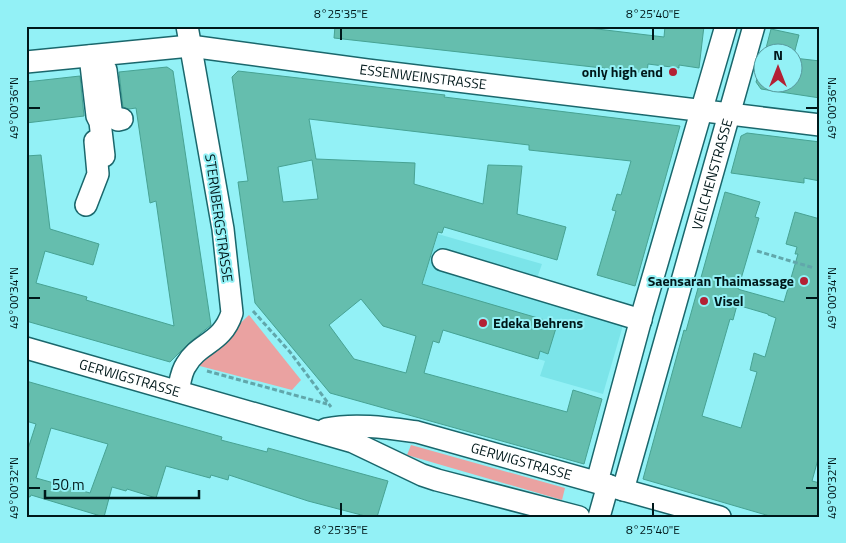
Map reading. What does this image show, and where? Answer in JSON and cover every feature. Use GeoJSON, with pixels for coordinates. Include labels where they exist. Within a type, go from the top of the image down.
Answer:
{"type":"FeatureCollection","features":[{"type":"Feature","properties":{"kind":"street","name":"VEILCHENSTRASSE"},"geometry":{"type":"LineString","coordinates":[[609,486],[642,318],[726,26]]}},
{"type":"Feature","properties":{"kind":"street","name":"VEILCHENSTRASSE"},"geometry":{"type":"LineString","coordinates":[[599,517],[669,323],[754,26]]}},
{"type":"Feature","properties":{"kind":"street","name":"ESSENWEINSTRASSE"},"geometry":{"type":"LineString","coordinates":[[26,62],[97,55],[189,36],[367,70],[820,124]]}},
{"type":"Feature","properties":{"kind":"street","name":"STERNBERGSTRASSE"},"geometry":{"type":"LineString","coordinates":[[185,365],[228,325],[232,313],[223,229],[189,36]]}},
{"type":"Feature","properties":{"kind":"street"},"geometry":{"type":"LineString","coordinates":[[86,205],[98,174],[94,132],[97,116],[97,55]]}},
{"type":"Feature","properties":{"kind":"street"},"geometry":{"type":"LineString","coordinates":[[97,55],[112,117],[118,120],[122,119]]}},
{"type":"Feature","properties":{"kind":"street"},"geometry":{"type":"LineString","coordinates":[[97,116],[100,122],[104,156]]}},
{"type":"Feature","properties":{"kind":"street"},"geometry":{"type":"LineString","coordinates":[[443,260],[642,318],[669,323]]}},
{"type":"Feature","properties":{"kind":"street","name":"GERWIGSTRASSE"},"geometry":{"type":"LineString","coordinates":[[26,348],[353,442],[422,475],[579,517]]}},
{"type":"Feature","properties":{"kind":"street"},"geometry":{"type":"LineString","coordinates":[[178,391],[185,365]]}},
{"type":"Feature","properties":{"kind":"street","name":"GERWIGSTRASSE"},"geometry":{"type":"LineString","coordinates":[[319,432],[343,427],[376,427],[417,432],[720,517]]}},
{"type":"Feature","properties":{"kind":"path"},"geometry":{"type":"LineString","coordinates":[[757,252],[814,268]]}},
{"type":"Feature","properties":{"kind":"path"},"geometry":{"type":"LineString","coordinates":[[230,299],[245,295],[248,304],[290,352],[343,427]]}},
{"type":"Feature","properties":{"kind":"path"},"geometry":{"type":"LineString","coordinates":[[185,365],[328,404]]}},
{"type":"Feature","properties":{"kind":"shaded area"},"geometry":{"type":"Polygon","coordinates":[[[438,234],[542,264],[536,281],[628,308],[603,394],[540,376],[545,361],[411,321],[438,234]]]}},
{"type":"Feature","properties":{"kind":"shaded area"},"geometry":{"type":"Polygon","coordinates":[[[249,315],[301,380],[292,390],[196,365],[249,315]]]}},
{"type":"Feature","properties":{"kind":"shaded area"},"geometry":{"type":"Polygon","coordinates":[[[411,445],[565,488],[562,500],[407,455],[411,445]]]}},
{"type":"Feature","properties":{"kind":"building"},"geometry":{"type":"Polygon","coordinates":[[[335,26],[572,26],[664,37],[665,26],[704,26],[699,68],[679,65],[679,68],[648,64],[647,73],[334,38],[335,26]]]}},
{"type":"Feature","properties":{"kind":"building"},"geometry":{"type":"Polygon","coordinates":[[[771,29],[799,35],[797,42],[768,42],[771,29]]]}},
{"type":"Feature","properties":{"kind":"building"},"geometry":{"type":"Polygon","coordinates":[[[804,59],[820,61],[820,98],[781,92],[804,92],[804,59]]]}},
{"type":"Feature","properties":{"kind":"building"},"geometry":{"type":"Polygon","coordinates":[[[167,67],[173,71],[211,325],[170,362],[26,321],[26,156],[41,155],[50,229],[99,244],[93,265],[45,251],[36,283],[87,297],[86,300],[174,326],[156,201],[150,203],[136,108],[129,109],[123,107],[119,72],[167,67]]]}},
{"type":"Feature","properties":{"kind":"building"},"geometry":{"type":"Polygon","coordinates":[[[238,71],[445,95],[444,97],[680,126],[635,286],[597,275],[616,211],[612,210],[617,194],[621,195],[631,161],[529,150],[529,145],[309,119],[316,159],[415,163],[414,184],[483,204],[488,165],[522,166],[517,214],[566,227],[557,260],[444,227],[442,233],[438,232],[422,284],[548,321],[547,325],[556,328],[548,354],[540,351],[538,359],[443,330],[439,343],[433,341],[424,373],[567,412],[573,390],[602,399],[584,464],[330,393],[255,303],[238,182],[248,181],[232,77],[238,71]],[[312,160],[278,167],[283,202],[318,199],[312,160]],[[361,299],[329,325],[354,359],[406,373],[416,336],[383,326],[361,299]]]}},
{"type":"Feature","properties":{"kind":"building"},"geometry":{"type":"Polygon","coordinates":[[[80,76],[84,116],[26,123],[26,82],[80,76]]]}},
{"type":"Feature","properties":{"kind":"building"},"geometry":{"type":"Polygon","coordinates":[[[747,133],[820,142],[820,181],[804,178],[804,183],[731,173],[741,136],[747,133]]]}},
{"type":"Feature","properties":{"kind":"building"},"geometry":{"type":"Polygon","coordinates":[[[725,192],[760,202],[755,217],[759,218],[738,289],[741,290],[784,302],[798,254],[795,254],[797,247],[786,244],[795,212],[820,219],[820,452],[812,481],[820,483],[820,517],[773,517],[643,479],[684,330],[686,331],[725,192]],[[737,305],[733,320],[730,319],[702,416],[741,428],[757,372],[750,370],[754,353],[765,357],[776,318],[737,305]]]}},
{"type":"Feature","properties":{"kind":"building"},"geometry":{"type":"Polygon","coordinates":[[[26,381],[222,437],[221,440],[267,452],[268,448],[388,481],[377,517],[369,517],[308,501],[229,475],[228,480],[211,475],[210,478],[166,466],[156,498],[127,489],[126,491],[112,487],[104,517],[31,495],[30,497],[26,496],[26,455],[36,424],[26,421],[26,381]],[[51,428],[36,478],[90,493],[108,444],[51,428]]]}},
{"type":"Feature","properties":{"kind":"place","name":"only high end"},"geometry":{"type":"Point","coordinates":[673,72]}},
{"type":"Feature","properties":{"kind":"place","name":"Saensaran Thaimassage"},"geometry":{"type":"Point","coordinates":[804,281]}},
{"type":"Feature","properties":{"kind":"place","name":"Visel"},"geometry":{"type":"Point","coordinates":[704,301]}},
{"type":"Feature","properties":{"kind":"place","name":"Edeka Behrens"},"geometry":{"type":"Point","coordinates":[483,323]}}]}
